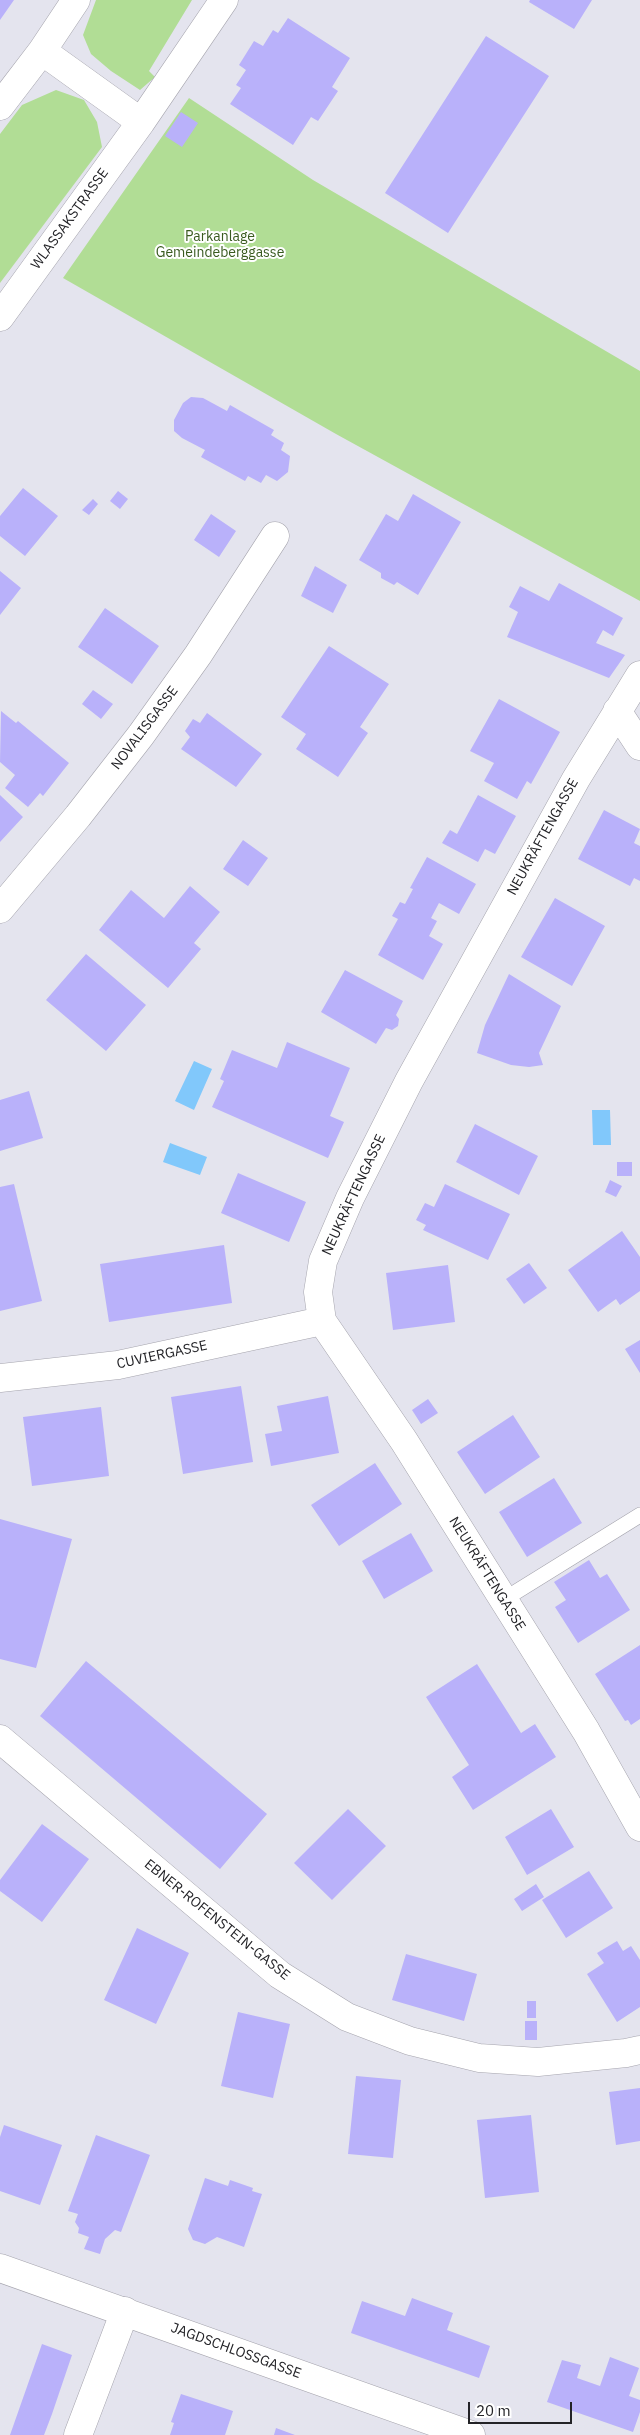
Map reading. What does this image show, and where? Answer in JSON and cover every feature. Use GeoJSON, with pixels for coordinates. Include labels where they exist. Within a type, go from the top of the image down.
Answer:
{"type":"FeatureCollection","features":[{"type":"Feature","properties":{"kind":"street"},"geometry":{"type":"LineString","coordinates":[[0,106],[42,51],[76,0]]}},
{"type":"Feature","properties":{"kind":"street","name":"WLASSAKSTRASSE"},"geometry":{"type":"LineString","coordinates":[[0,317],[141,122],[224,0]]}},
{"type":"Feature","properties":{"kind":"street"},"geometry":{"type":"LineString","coordinates":[[42,51],[141,122]]}},
{"type":"Feature","properties":{"kind":"street","name":"NOVALISGASSE"},"geometry":{"type":"LineString","coordinates":[[0,909],[78,816],[141,735],[198,655],[275,536]]}},
{"type":"Feature","properties":{"kind":"street","name":"NEUKRÄFTENGASSE"},"geometry":{"type":"LineString","coordinates":[[640,675],[576,779],[472,962],[409,1080],[350,1198],[324,1261],[318,1292],[322,1321],[404,1441],[586,1731],[640,1827]]}},
{"type":"Feature","properties":{"kind":"street"},"geometry":{"type":"LineString","coordinates":[[617,711],[640,746]]}},
{"type":"Feature","properties":{"kind":"street","name":"CUVIERGASSE"},"geometry":{"type":"LineString","coordinates":[[0,1378],[118,1365],[322,1321]]}},
{"type":"Feature","properties":{"kind":"street","name":"EBNER-ROFENSTEIN-GASSE"},"geometry":{"type":"LineString","coordinates":[[0,1739],[280,1975],[347,2017],[410,2041],[479,2058],[538,2062],[640,2050]]}},
{"type":"Feature","properties":{"kind":"street","name":"JAGDSCHLOSSGASSE"},"geometry":{"type":"LineString","coordinates":[[0,2268],[471,2435]]}},
{"type":"Feature","properties":{"kind":"street"},"geometry":{"type":"LineString","coordinates":[[78,2435],[125,2311]]}},
{"type":"Feature","properties":{"kind":"lane"},"geometry":{"type":"LineString","coordinates":[[503,1600],[640,1515]]}},
{"type":"Feature","properties":{"kind":"green space"},"geometry":{"type":"Polygon","coordinates":[[[96,0],[192,0],[149,71],[155,77],[140,90],[111,71],[91,54],[83,35],[96,0]]]}},
{"type":"Feature","properties":{"kind":"green space"},"geometry":{"type":"Polygon","coordinates":[[[56,90],[84,100],[97,122],[102,147],[0,283],[0,134],[22,105],[56,90]]]}},
{"type":"Feature","properties":{"kind":"green space","name":"Parkanlage Gemeindeberggasse"},"geometry":{"type":"Polygon","coordinates":[[[189,98],[313,180],[640,371],[640,601],[336,434],[63,278],[189,98]]]}},
{"type":"Feature","properties":{"kind":"water"},"geometry":{"type":"Polygon","coordinates":[[[194,1061],[212,1069],[194,1110],[175,1101],[194,1061]]]}},
{"type":"Feature","properties":{"kind":"water"},"geometry":{"type":"Polygon","coordinates":[[[592,1110],[610,1110],[611,1145],[593,1145],[592,1110]]]}},
{"type":"Feature","properties":{"kind":"water"},"geometry":{"type":"Polygon","coordinates":[[[170,1143],[207,1157],[200,1175],[163,1162],[170,1143]]]}},
{"type":"Feature","properties":{"kind":"building"},"geometry":{"type":"Polygon","coordinates":[[[0,0],[14,0],[0,20],[0,0]]]}},
{"type":"Feature","properties":{"kind":"building"},"geometry":{"type":"Polygon","coordinates":[[[530,0],[592,0],[574,29],[529,2],[530,0]]]}},
{"type":"Feature","properties":{"kind":"building"},"geometry":{"type":"Polygon","coordinates":[[[288,18],[350,58],[332,87],[338,91],[318,121],[311,117],[293,145],[230,104],[241,88],[236,85],[246,70],[239,65],[254,41],[263,46],[273,30],[278,33],[288,18]]]}},
{"type":"Feature","properties":{"kind":"building"},"geometry":{"type":"Polygon","coordinates":[[[486,36],[549,76],[448,233],[385,193],[486,36]]]}},
{"type":"Feature","properties":{"kind":"building"},"geometry":{"type":"Polygon","coordinates":[[[181,112],[198,123],[182,147],[165,136],[181,112]]]}},
{"type":"Feature","properties":{"kind":"building"},"geometry":{"type":"Polygon","coordinates":[[[191,397],[203,398],[227,411],[230,405],[274,430],[271,435],[284,443],[281,450],[290,456],[288,472],[277,481],[266,475],[261,483],[248,476],[245,481],[201,457],[205,450],[182,438],[174,431],[174,420],[183,403],[191,397]]]}},
{"type":"Feature","properties":{"kind":"building"},"geometry":{"type":"Polygon","coordinates":[[[23,488],[58,516],[25,556],[0,536],[0,516],[23,488]]]}},
{"type":"Feature","properties":{"kind":"building"},"geometry":{"type":"Polygon","coordinates":[[[118,491],[128,499],[120,509],[110,501],[118,491]]]}},
{"type":"Feature","properties":{"kind":"building"},"geometry":{"type":"Polygon","coordinates":[[[413,494],[461,522],[418,595],[397,582],[394,585],[381,578],[381,573],[359,560],[386,514],[398,521],[413,494]]]}},
{"type":"Feature","properties":{"kind":"building"},"geometry":{"type":"Polygon","coordinates":[[[93,499],[98,504],[89,515],[82,510],[93,499]]]}},
{"type":"Feature","properties":{"kind":"building"},"geometry":{"type":"Polygon","coordinates":[[[211,514],[236,531],[219,557],[194,540],[211,514]]]}},
{"type":"Feature","properties":{"kind":"building"},"geometry":{"type":"Polygon","coordinates":[[[315,566],[347,585],[333,613],[301,596],[315,566]]]}},
{"type":"Feature","properties":{"kind":"building"},"geometry":{"type":"Polygon","coordinates":[[[0,571],[21,588],[0,615],[0,571]]]}},
{"type":"Feature","properties":{"kind":"building"},"geometry":{"type":"Polygon","coordinates":[[[559,583],[623,618],[613,636],[603,630],[596,643],[625,655],[609,678],[507,637],[518,612],[509,607],[520,586],[549,601],[559,583]]]}},
{"type":"Feature","properties":{"kind":"building"},"geometry":{"type":"Polygon","coordinates":[[[105,608],[159,646],[132,684],[78,647],[105,608]]]}},
{"type":"Feature","properties":{"kind":"building"},"geometry":{"type":"Polygon","coordinates":[[[329,646],[389,684],[360,727],[368,733],[338,777],[296,749],[306,734],[281,717],[329,646]]]}},
{"type":"Feature","properties":{"kind":"building"},"geometry":{"type":"Polygon","coordinates":[[[93,690],[113,704],[101,719],[82,704],[93,690]]]}},
{"type":"Feature","properties":{"kind":"building"},"geometry":{"type":"Polygon","coordinates":[[[499,699],[560,732],[531,784],[527,781],[517,799],[484,781],[494,763],[470,751],[499,699]]]}},
{"type":"Feature","properties":{"kind":"building"},"geometry":{"type":"Polygon","coordinates":[[[1,711],[16,723],[18,721],[69,763],[43,796],[40,793],[28,807],[5,788],[15,775],[0,762],[1,711]]]}},
{"type":"Feature","properties":{"kind":"building"},"geometry":{"type":"Polygon","coordinates":[[[207,713],[262,754],[236,787],[181,749],[190,737],[185,731],[193,719],[200,723],[207,713]]]}},
{"type":"Feature","properties":{"kind":"building"},"geometry":{"type":"Polygon","coordinates":[[[0,795],[23,817],[0,842],[0,795]]]}},
{"type":"Feature","properties":{"kind":"building"},"geometry":{"type":"Polygon","coordinates":[[[478,795],[516,816],[495,854],[485,849],[478,862],[442,843],[450,830],[457,834],[478,795]]]}},
{"type":"Feature","properties":{"kind":"building"},"geometry":{"type":"Polygon","coordinates":[[[604,810],[640,829],[634,843],[640,846],[640,881],[634,878],[630,886],[578,859],[604,810]]]}},
{"type":"Feature","properties":{"kind":"building"},"geometry":{"type":"Polygon","coordinates":[[[243,840],[268,858],[248,886],[223,869],[243,840]]]}},
{"type":"Feature","properties":{"kind":"building"},"geometry":{"type":"Polygon","coordinates":[[[427,857],[476,884],[459,914],[439,903],[431,918],[437,921],[429,936],[443,944],[423,980],[378,955],[398,919],[392,916],[400,902],[405,904],[413,889],[410,888],[427,857]]]}},
{"type":"Feature","properties":{"kind":"building"},"geometry":{"type":"Polygon","coordinates":[[[190,886],[220,912],[194,943],[201,949],[168,988],[99,930],[131,890],[164,918],[190,886]]]}},
{"type":"Feature","properties":{"kind":"building"},"geometry":{"type":"Polygon","coordinates":[[[555,898],[605,926],[572,986],[521,957],[555,898]]]}},
{"type":"Feature","properties":{"kind":"building"},"geometry":{"type":"Polygon","coordinates":[[[86,954],[146,1005],[106,1051],[46,1000],[86,954]]]}},
{"type":"Feature","properties":{"kind":"building"},"geometry":{"type":"Polygon","coordinates":[[[345,970],[403,1001],[396,1015],[399,1019],[398,1026],[392,1030],[386,1028],[376,1044],[321,1012],[345,970]]]}},
{"type":"Feature","properties":{"kind":"building"},"geometry":{"type":"Polygon","coordinates":[[[509,974],[561,1006],[539,1053],[543,1065],[529,1067],[511,1065],[477,1053],[485,1025],[509,974]]]}},
{"type":"Feature","properties":{"kind":"building"},"geometry":{"type":"Polygon","coordinates":[[[287,1042],[350,1068],[330,1116],[344,1122],[328,1158],[212,1107],[224,1081],[220,1079],[232,1050],[277,1068],[287,1042]]]}},
{"type":"Feature","properties":{"kind":"building"},"geometry":{"type":"Polygon","coordinates":[[[29,1091],[43,1138],[0,1151],[0,1100],[29,1091]]]}},
{"type":"Feature","properties":{"kind":"building"},"geometry":{"type":"Polygon","coordinates":[[[475,1124],[538,1156],[519,1195],[456,1162],[475,1124]]]}},
{"type":"Feature","properties":{"kind":"building"},"geometry":{"type":"Polygon","coordinates":[[[617,1162],[632,1162],[632,1176],[617,1176],[617,1162]]]}},
{"type":"Feature","properties":{"kind":"building"},"geometry":{"type":"Polygon","coordinates":[[[238,1173],[306,1202],[289,1242],[221,1213],[238,1173]]]}},
{"type":"Feature","properties":{"kind":"building"},"geometry":{"type":"Polygon","coordinates":[[[610,1180],[622,1186],[616,1197],[605,1192],[610,1180]]]}},
{"type":"Feature","properties":{"kind":"building"},"geometry":{"type":"Polygon","coordinates":[[[14,1184],[42,1301],[0,1311],[0,1187],[14,1184]]]}},
{"type":"Feature","properties":{"kind":"building"},"geometry":{"type":"Polygon","coordinates":[[[445,1184],[510,1214],[488,1260],[423,1230],[426,1225],[416,1220],[425,1203],[434,1207],[445,1184]]]}},
{"type":"Feature","properties":{"kind":"building"},"geometry":{"type":"Polygon","coordinates":[[[622,1231],[640,1257],[640,1291],[620,1305],[616,1299],[598,1312],[568,1270],[622,1231]]]}},
{"type":"Feature","properties":{"kind":"building"},"geometry":{"type":"Polygon","coordinates":[[[224,1245],[232,1303],[109,1322],[100,1264],[224,1245]]]}},
{"type":"Feature","properties":{"kind":"building"},"geometry":{"type":"Polygon","coordinates":[[[529,1263],[547,1288],[524,1304],[506,1279],[529,1263]]]}},
{"type":"Feature","properties":{"kind":"building"},"geometry":{"type":"Polygon","coordinates":[[[448,1265],[455,1322],[393,1330],[386,1273],[448,1265]]]}},
{"type":"Feature","properties":{"kind":"building"},"geometry":{"type":"Polygon","coordinates":[[[640,1340],[640,1373],[625,1349],[640,1340]]]}},
{"type":"Feature","properties":{"kind":"building"},"geometry":{"type":"Polygon","coordinates":[[[241,1386],[253,1462],[183,1474],[171,1397],[241,1386]]]}},
{"type":"Feature","properties":{"kind":"building"},"geometry":{"type":"Polygon","coordinates":[[[328,1396],[339,1453],[271,1466],[265,1434],[282,1431],[277,1406],[328,1396]]]}},
{"type":"Feature","properties":{"kind":"building"},"geometry":{"type":"Polygon","coordinates":[[[428,1399],[438,1413],[421,1424],[412,1410],[428,1399]]]}},
{"type":"Feature","properties":{"kind":"building"},"geometry":{"type":"Polygon","coordinates":[[[101,1407],[109,1476],[32,1486],[23,1417],[101,1407]]]}},
{"type":"Feature","properties":{"kind":"building"},"geometry":{"type":"Polygon","coordinates":[[[513,1415],[540,1457],[485,1494],[457,1452],[513,1415]]]}},
{"type":"Feature","properties":{"kind":"building"},"geometry":{"type":"Polygon","coordinates":[[[375,1463],[402,1504],[339,1546],[311,1505],[375,1463]]]}},
{"type":"Feature","properties":{"kind":"building"},"geometry":{"type":"Polygon","coordinates":[[[554,1478],[582,1523],[527,1557],[499,1512],[554,1478]]]}},
{"type":"Feature","properties":{"kind":"building"},"geometry":{"type":"Polygon","coordinates":[[[0,1519],[72,1539],[36,1668],[0,1659],[0,1519]]]}},
{"type":"Feature","properties":{"kind":"building"},"geometry":{"type":"Polygon","coordinates":[[[411,1533],[433,1571],[384,1599],[362,1561],[411,1533]]]}},
{"type":"Feature","properties":{"kind":"building"},"geometry":{"type":"Polygon","coordinates":[[[589,1560],[600,1578],[607,1574],[630,1610],[578,1643],[555,1607],[566,1600],[554,1582],[589,1560]]]}},
{"type":"Feature","properties":{"kind":"building"},"geometry":{"type":"Polygon","coordinates":[[[640,1645],[640,1719],[631,1725],[628,1720],[625,1721],[595,1674],[640,1645]]]}},
{"type":"Feature","properties":{"kind":"building"},"geometry":{"type":"Polygon","coordinates":[[[86,1661],[267,1814],[220,1869],[40,1716],[86,1661]]]}},
{"type":"Feature","properties":{"kind":"building"},"geometry":{"type":"Polygon","coordinates":[[[477,1664],[521,1733],[535,1724],[556,1757],[473,1810],[452,1777],[469,1765],[426,1697],[477,1664]]]}},
{"type":"Feature","properties":{"kind":"building"},"geometry":{"type":"Polygon","coordinates":[[[348,1809],[386,1846],[332,1900],[294,1863],[348,1809]]]}},
{"type":"Feature","properties":{"kind":"building"},"geometry":{"type":"Polygon","coordinates":[[[551,1809],[574,1847],[527,1875],[505,1837],[551,1809]]]}},
{"type":"Feature","properties":{"kind":"building"},"geometry":{"type":"Polygon","coordinates":[[[42,1824],[89,1859],[42,1922],[0,1891],[0,1880],[42,1824]]]}},
{"type":"Feature","properties":{"kind":"building"},"geometry":{"type":"Polygon","coordinates":[[[589,1871],[613,1908],[566,1938],[542,1900],[589,1871]]]}},
{"type":"Feature","properties":{"kind":"building"},"geometry":{"type":"Polygon","coordinates":[[[536,1884],[544,1897],[522,1911],[514,1899],[536,1884]]]}},
{"type":"Feature","properties":{"kind":"building"},"geometry":{"type":"Polygon","coordinates":[[[137,1928],[189,1953],[156,2024],[104,2000],[137,1928]]]}},
{"type":"Feature","properties":{"kind":"building"},"geometry":{"type":"Polygon","coordinates":[[[617,1941],[623,1951],[631,1946],[640,1960],[640,2007],[617,2022],[587,1974],[604,1963],[597,1953],[617,1941]]]}},
{"type":"Feature","properties":{"kind":"building"},"geometry":{"type":"Polygon","coordinates":[[[406,1954],[477,1974],[464,2021],[392,2000],[406,1954]]]}},
{"type":"Feature","properties":{"kind":"building"},"geometry":{"type":"Polygon","coordinates":[[[527,2001],[536,2001],[536,2018],[527,2018],[527,2001]]]}},
{"type":"Feature","properties":{"kind":"building"},"geometry":{"type":"Polygon","coordinates":[[[238,2012],[290,2024],[273,2098],[221,2086],[238,2012]]]}},
{"type":"Feature","properties":{"kind":"building"},"geometry":{"type":"Polygon","coordinates":[[[525,2021],[537,2021],[537,2040],[525,2040],[525,2021]]]}},
{"type":"Feature","properties":{"kind":"building"},"geometry":{"type":"Polygon","coordinates":[[[356,2076],[401,2080],[393,2158],[348,2154],[356,2076]]]}},
{"type":"Feature","properties":{"kind":"building"},"geometry":{"type":"Polygon","coordinates":[[[640,2088],[640,2141],[616,2145],[609,2092],[640,2088]]]}},
{"type":"Feature","properties":{"kind":"building"},"geometry":{"type":"Polygon","coordinates":[[[531,2115],[539,2192],[485,2198],[477,2120],[531,2115]]]}},
{"type":"Feature","properties":{"kind":"building"},"geometry":{"type":"Polygon","coordinates":[[[4,2125],[62,2145],[40,2205],[0,2191],[0,2137],[4,2125]]]}},
{"type":"Feature","properties":{"kind":"building"},"geometry":{"type":"Polygon","coordinates":[[[96,2135],[150,2155],[121,2232],[115,2230],[105,2239],[100,2254],[84,2249],[89,2237],[78,2233],[79,2228],[75,2222],[78,2214],[68,2211],[96,2135]]]}},
{"type":"Feature","properties":{"kind":"building"},"geometry":{"type":"Polygon","coordinates":[[[205,2178],[228,2186],[230,2180],[253,2188],[252,2191],[262,2194],[244,2247],[217,2237],[205,2244],[193,2240],[188,2229],[205,2178]]]}},
{"type":"Feature","properties":{"kind":"building"},"geometry":{"type":"Polygon","coordinates":[[[412,2298],[453,2313],[447,2330],[490,2346],[479,2378],[351,2333],[362,2301],[405,2316],[412,2298]]]}},
{"type":"Feature","properties":{"kind":"building"},"geometry":{"type":"Polygon","coordinates":[[[42,2344],[72,2355],[52,2414],[44,2435],[10,2435],[42,2344]]]}},
{"type":"Feature","properties":{"kind":"building"},"geometry":{"type":"Polygon","coordinates":[[[610,2357],[639,2368],[629,2396],[640,2400],[640,2412],[633,2432],[547,2402],[562,2360],[581,2365],[577,2378],[600,2386],[610,2357]]]}},
{"type":"Feature","properties":{"kind":"building"},"geometry":{"type":"Polygon","coordinates":[[[181,2394],[233,2411],[225,2435],[170,2435],[174,2423],[171,2422],[181,2394]]]}},
{"type":"Feature","properties":{"kind":"building"},"geometry":{"type":"Polygon","coordinates":[[[276,2428],[295,2435],[274,2435],[276,2428]]]}}]}
